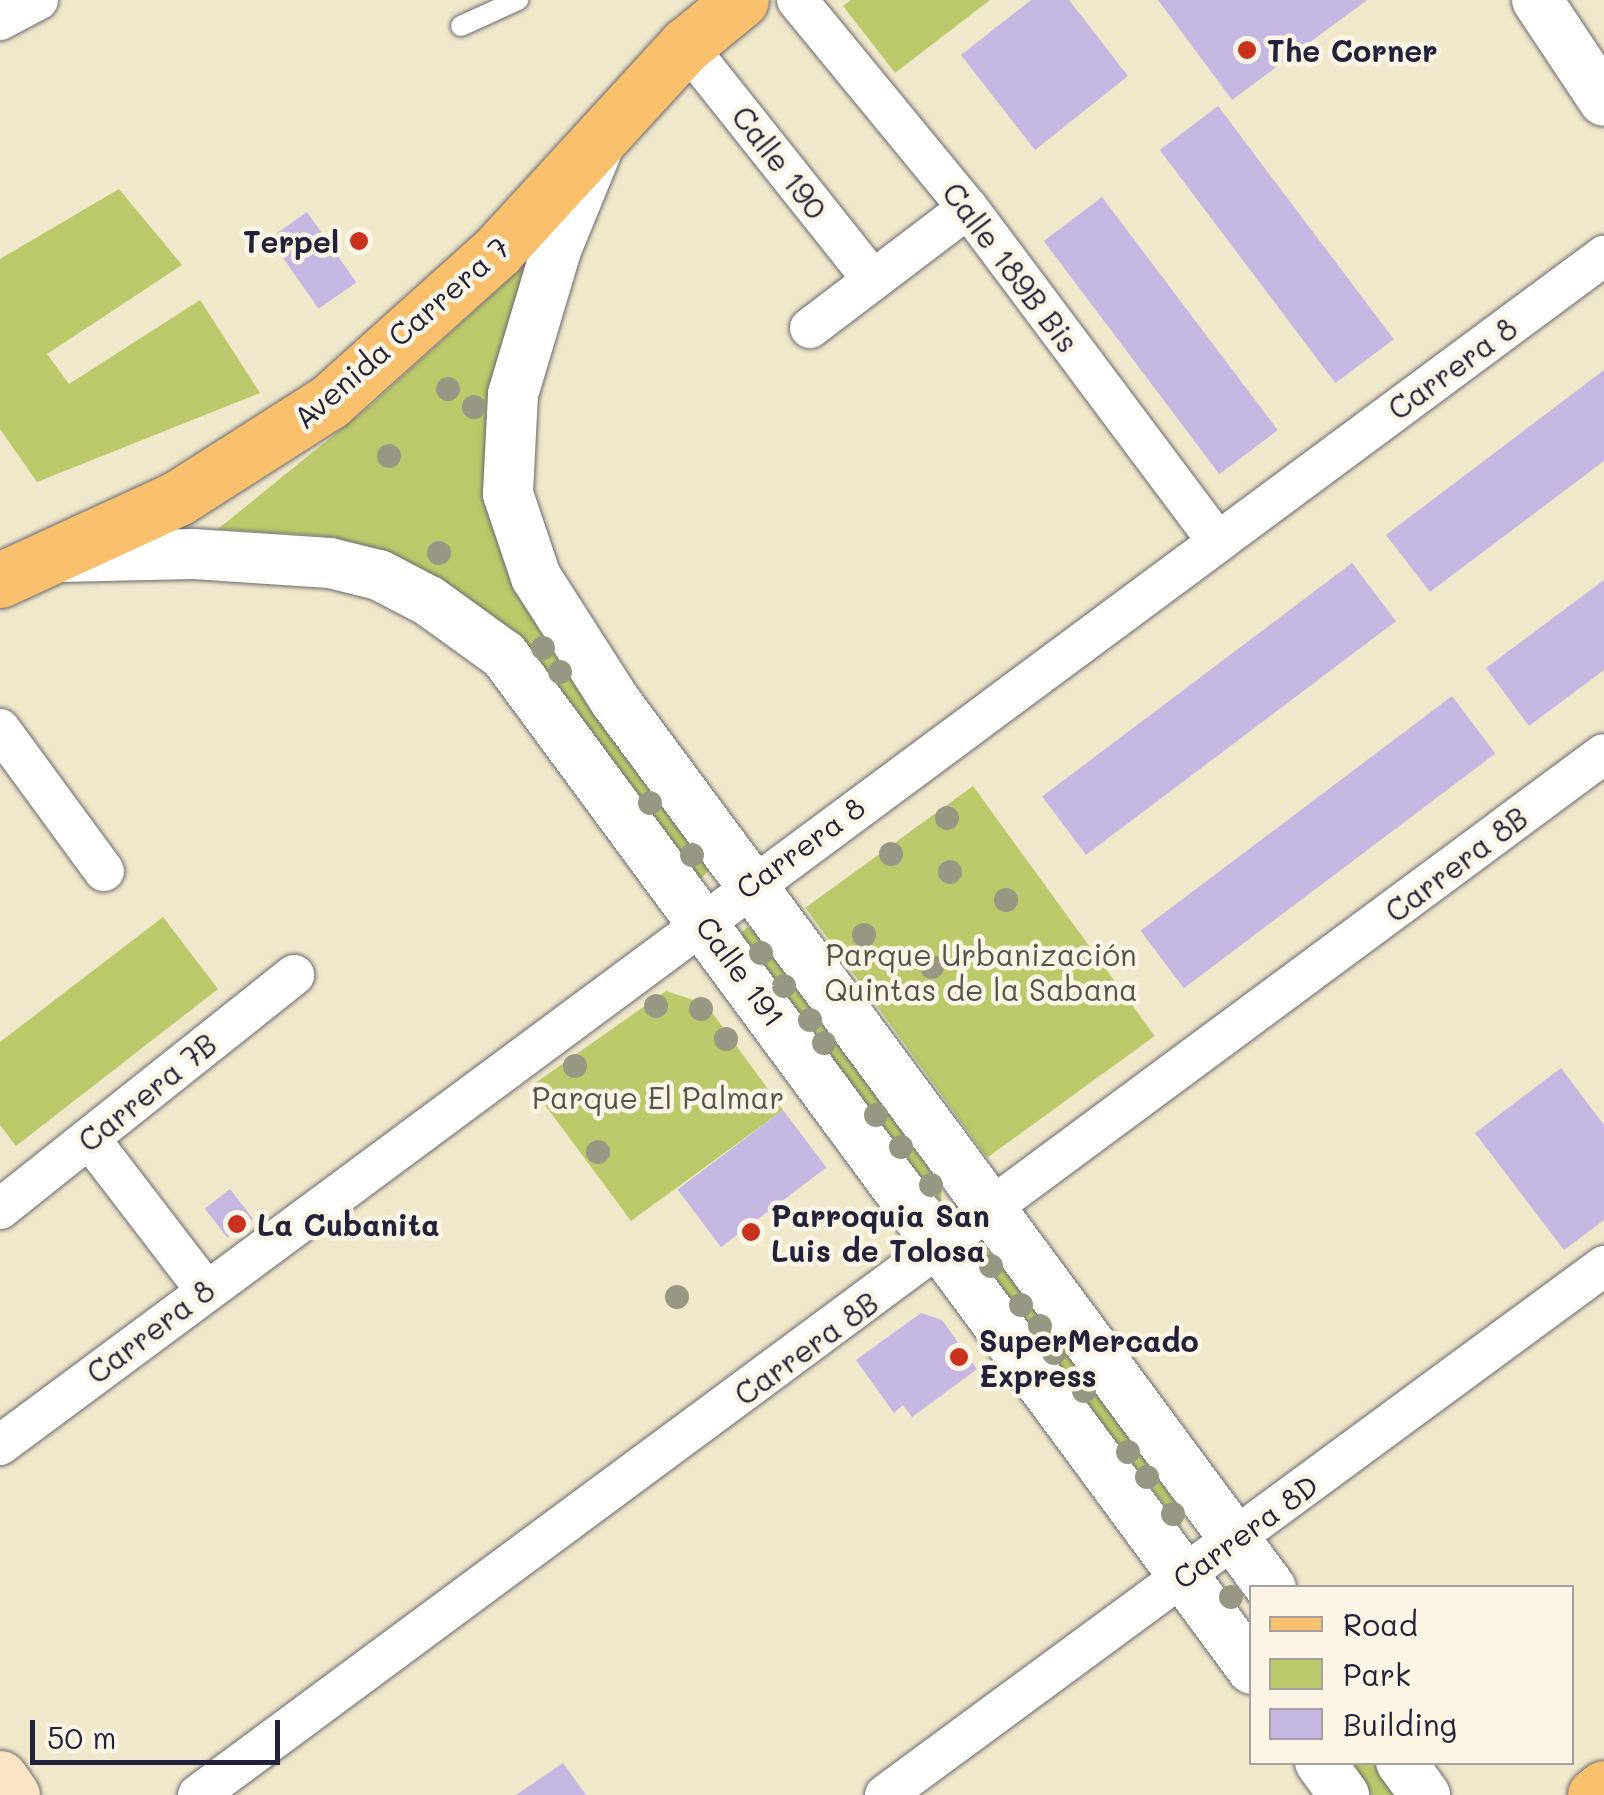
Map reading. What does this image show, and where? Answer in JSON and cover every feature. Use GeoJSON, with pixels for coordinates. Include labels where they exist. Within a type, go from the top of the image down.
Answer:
{"type":"FeatureCollection","features":[{"type":"Feature","properties":{"kind":"main road","name":"Avenida Carrera 7"},"geometry":{"type":"LineString","coordinates":[[0,580],[60,558],[253,456],[330,401],[483,264],[686,44],[740,0]]}},
{"type":"Feature","properties":{"kind":"main road"},"geometry":{"type":"LineString","coordinates":[[0,1778],[12,1795]]}},
{"type":"Feature","properties":{"kind":"main road"},"geometry":{"type":"LineString","coordinates":[[1595,1795],[1604,1788]]}},
{"type":"Feature","properties":{"kind":"street"},"geometry":{"type":"LineString","coordinates":[[0,20],[38,0]]}},
{"type":"Feature","properties":{"kind":"street","name":"Calle 189B Bis"},"geometry":{"type":"LineString","coordinates":[[796,0],[968,208],[1217,540]]}},
{"type":"Feature","properties":{"kind":"street"},"geometry":{"type":"LineString","coordinates":[[1537,0],[1604,101]]}},
{"type":"Feature","properties":{"kind":"street","name":"Calle 190"},"geometry":{"type":"LineString","coordinates":[[686,44],[874,280]]}},
{"type":"Feature","properties":{"kind":"street","name":"Calle 191"},"geometry":{"type":"LineString","coordinates":[[601,140],[523,352],[506,442],[508,494],[516,528],[564,624],[750,884],[1269,1585]]}},
{"type":"Feature","properties":{"kind":"street"},"geometry":{"type":"LineString","coordinates":[[810,328],[968,208]]}},
{"type":"Feature","properties":{"kind":"street","name":"Carrera 8"},"geometry":{"type":"LineString","coordinates":[[0,1444],[702,919],[1604,256]]}},
{"type":"Feature","properties":{"kind":"street","name":"Calle 191"},"geometry":{"type":"LineString","coordinates":[[60,558],[282,556],[379,576],[477,632],[525,679],[1249,1665]]}},
{"type":"Feature","properties":{"kind":"street"},"geometry":{"type":"LineString","coordinates":[[0,729],[104,871]]}},
{"type":"Feature","properties":{"kind":"street","name":"Carrera 8B"},"geometry":{"type":"LineString","coordinates":[[198,1795],[1604,754]]}},
{"type":"Feature","properties":{"kind":"street","name":"Carrera 7B"},"geometry":{"type":"LineString","coordinates":[[0,1208],[294,975]]}},
{"type":"Feature","properties":{"kind":"street"},"geometry":{"type":"LineString","coordinates":[[89,1138],[205,1289]]}},
{"type":"Feature","properties":{"kind":"street","name":"Carrera 8D"},"geometry":{"type":"LineString","coordinates":[[885,1795],[1604,1266]]}},
{"type":"Feature","properties":{"kind":"street"},"geometry":{"type":"LineString","coordinates":[[1322,1765],[1344,1795]]}},
{"type":"Feature","properties":{"kind":"street"},"geometry":{"type":"LineString","coordinates":[[1403,1765],[1425,1795]]}},
{"type":"Feature","properties":{"kind":"lane"},"geometry":{"type":"LineString","coordinates":[[461,26],[518,0]]}},
{"type":"Feature","properties":{"kind":"green space"},"geometry":{"type":"Polygon","coordinates":[[[851,0],[990,0],[895,73],[843,6],[851,0]]]}},
{"type":"Feature","properties":{"kind":"green space"},"geometry":{"type":"Polygon","coordinates":[[[119,189],[182,265],[47,354],[69,384],[200,300],[260,393],[37,482],[0,429],[0,259],[119,189]]]}},
{"type":"Feature","properties":{"kind":"green space"},"geometry":{"type":"Polygon","coordinates":[[[539,252],[488,466],[710,869],[701,879],[411,572],[322,536],[218,529],[371,405],[539,252]]]}},
{"type":"Feature","properties":{"kind":"green space","name":"Parque Urbanización Quintas de la Sabana"},"geometry":{"type":"Polygon","coordinates":[[[973,786],[1155,1036],[987,1158],[806,908],[973,786]]]}},
{"type":"Feature","properties":{"kind":"green space"},"geometry":{"type":"Polygon","coordinates":[[[163,917],[218,989],[16,1146],[0,1125],[0,1042],[163,917]]]}},
{"type":"Feature","properties":{"kind":"green space"},"geometry":{"type":"Polygon","coordinates":[[[747,927],[758,933],[942,1187],[941,1203],[739,936],[747,927]]]}},
{"type":"Feature","properties":{"kind":"green space","name":"Parque El Palmar"},"geometry":{"type":"Polygon","coordinates":[[[666,991],[706,1004],[783,1110],[631,1221],[531,1086],[666,991]]]}},
{"type":"Feature","properties":{"kind":"green space"},"geometry":{"type":"Polygon","coordinates":[[[987,1251],[999,1258],[1182,1512],[1181,1527],[979,1261],[987,1251]]]}},
{"type":"Feature","properties":{"kind":"green space"},"geometry":{"type":"Polygon","coordinates":[[[1350,1765],[1376,1765],[1399,1795],[1372,1795],[1350,1765]]]}},
{"type":"Feature","properties":{"kind":"building"},"geometry":{"type":"Polygon","coordinates":[[[1031,0],[1069,0],[1128,76],[1035,150],[961,55],[1031,0]]]}},
{"type":"Feature","properties":{"kind":"building","name":"The Corner"},"geometry":{"type":"Polygon","coordinates":[[[1158,0],[1367,0],[1232,100],[1158,0]]]}},
{"type":"Feature","properties":{"kind":"building"},"geometry":{"type":"Polygon","coordinates":[[[1218,106],[1394,339],[1335,383],[1160,150],[1218,106]]]}},
{"type":"Feature","properties":{"kind":"building"},"geometry":{"type":"Polygon","coordinates":[[[1102,197],[1278,430],[1219,474],[1044,241],[1102,197]]]}},
{"type":"Feature","properties":{"kind":"building"},"geometry":{"type":"Polygon","coordinates":[[[307,212],[356,282],[319,309],[269,238],[307,212]]]}},
{"type":"Feature","properties":{"kind":"building"},"geometry":{"type":"Polygon","coordinates":[[[1604,370],[1604,461],[1430,592],[1386,535],[1604,370]]]}},
{"type":"Feature","properties":{"kind":"building"},"geometry":{"type":"Polygon","coordinates":[[[1352,563],[1396,621],[1086,855],[1042,797],[1352,563]]]}},
{"type":"Feature","properties":{"kind":"building"},"geometry":{"type":"Polygon","coordinates":[[[1604,580],[1604,670],[1529,726],[1486,668],[1604,580]]]}},
{"type":"Feature","properties":{"kind":"building"},"geometry":{"type":"Polygon","coordinates":[[[1452,696],[1495,754],[1184,988],[1141,931],[1452,696]]]}},
{"type":"Feature","properties":{"kind":"building"},"geometry":{"type":"Polygon","coordinates":[[[1561,1068],[1604,1125],[1604,1220],[1564,1250],[1475,1133],[1561,1068]]]}},
{"type":"Feature","properties":{"kind":"building"},"geometry":{"type":"Polygon","coordinates":[[[783,1110],[826,1168],[721,1247],[678,1189],[783,1110]]]}},
{"type":"Feature","properties":{"kind":"building"},"geometry":{"type":"Polygon","coordinates":[[[230,1189],[253,1218],[228,1238],[205,1209],[230,1189]]]}},
{"type":"Feature","properties":{"kind":"building"},"geometry":{"type":"Polygon","coordinates":[[[921,1313],[942,1320],[977,1369],[912,1417],[903,1405],[894,1413],[856,1360],[921,1313]]]}},
{"type":"Feature","properties":{"kind":"building"},"geometry":{"type":"Polygon","coordinates":[[[563,1763],[586,1795],[516,1795],[563,1763]]]}},
{"type":"Feature","properties":{"kind":"place","name":"The Corner"},"geometry":{"type":"Point","coordinates":[1247,50]}},
{"type":"Feature","properties":{"kind":"place","name":"Terpel"},"geometry":{"type":"Point","coordinates":[359,241]}},
{"type":"Feature","properties":{"kind":"place","name":"La Cubanita"},"geometry":{"type":"Point","coordinates":[237,1224]}},
{"type":"Feature","properties":{"kind":"place","name":"Parroquia San Luis de Tolosa"},"geometry":{"type":"Point","coordinates":[751,1232]}},
{"type":"Feature","properties":{"kind":"place","name":"SuperMercado Express"},"geometry":{"type":"Point","coordinates":[959,1357]}}]}
